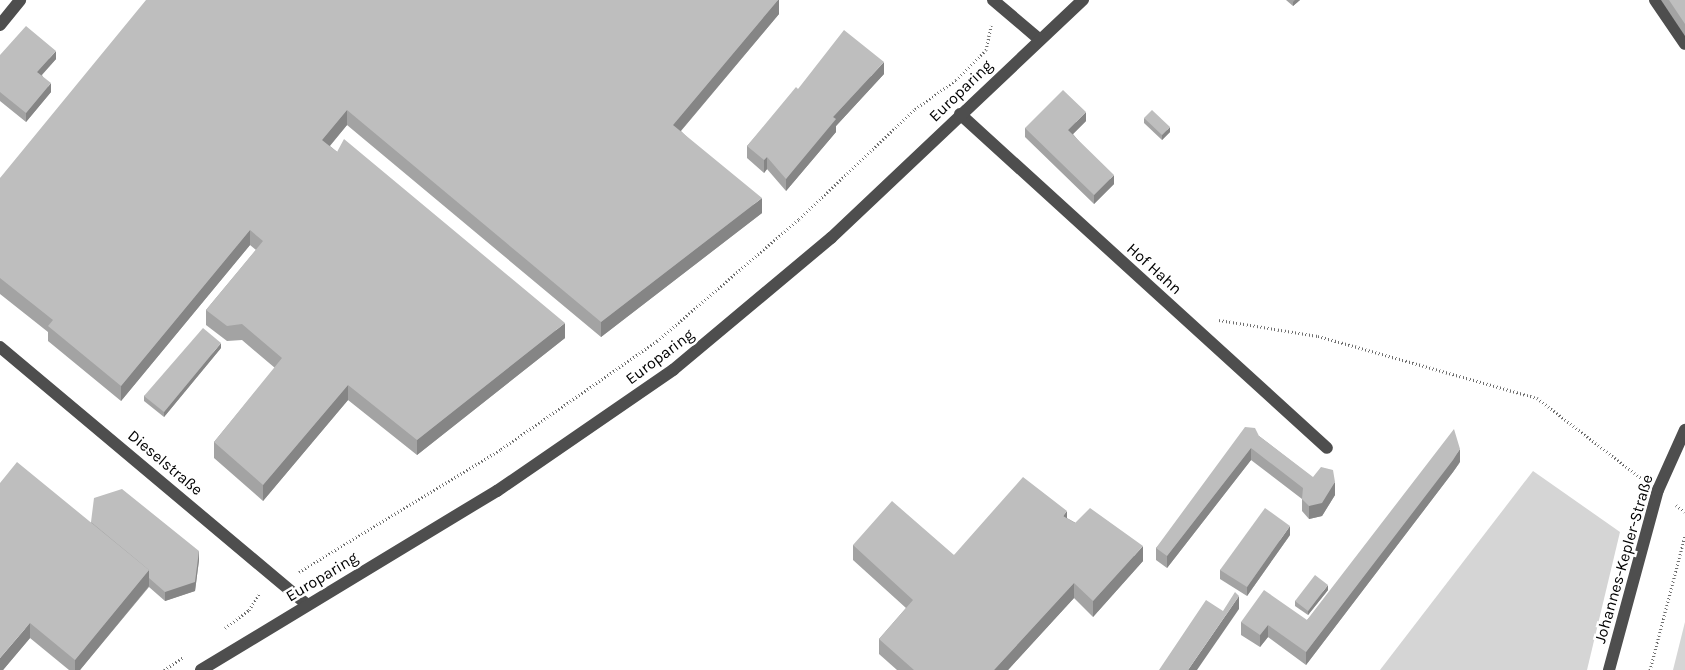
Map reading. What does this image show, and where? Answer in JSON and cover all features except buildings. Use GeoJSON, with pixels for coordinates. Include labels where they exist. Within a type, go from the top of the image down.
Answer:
{"type":"FeatureCollection","features":[{"type":"Feature","properties":{"kind":"street"},"geometry":{"type":"LineString","coordinates":[[0,25],[20,0]]}},
{"type":"Feature","properties":{"kind":"street"},"geometry":{"type":"LineString","coordinates":[[993,0],[1039,39]]}},
{"type":"Feature","properties":{"kind":"street","name":"Europaring"},"geometry":{"type":"LineString","coordinates":[[201,670],[497,491],[673,370],[831,238],[1039,39],[1083,0]]}},
{"type":"Feature","properties":{"kind":"street"},"geometry":{"type":"LineString","coordinates":[[1655,0],[1685,44]]}},
{"type":"Feature","properties":{"kind":"street","name":"Hof Hahn"},"geometry":{"type":"LineString","coordinates":[[960,114],[1326,448]]}},
{"type":"Feature","properties":{"kind":"street","name":"Dieselstraße"},"geometry":{"type":"LineString","coordinates":[[0,347],[282,581],[307,605]]}},
{"type":"Feature","properties":{"kind":"street","name":"Johannes-Kepler-Straße"},"geometry":{"type":"LineString","coordinates":[[1609,670],[1658,490],[1680,453],[1685,430]]}},
{"type":"Feature","properties":{"kind":"path"},"geometry":{"type":"LineString","coordinates":[[219,633],[249,610],[255,596],[501,449],[657,340],[799,219],[915,109],[956,80],[986,50],[991,25],[1009,13]]}},
{"type":"Feature","properties":{"kind":"path"},"geometry":{"type":"LineString","coordinates":[[1216,320],[1318,336],[1536,398],[1658,490]]}},
{"type":"Feature","properties":{"kind":"path"},"geometry":{"type":"LineString","coordinates":[[1650,670],[1685,536]]}},
{"type":"Feature","properties":{"kind":"path"},"geometry":{"type":"LineString","coordinates":[[164,670],[188,654]]}},
{"type":"Feature","properties":{"kind":"shaded area"},"geometry":{"type":"Polygon","coordinates":[[[1533,471],[1620,532],[1587,670],[1380,670],[1533,471]]]}},
{"type":"Feature","properties":{"kind":"shaded area"},"geometry":{"type":"Polygon","coordinates":[[[1685,622],[1685,670],[1673,670],[1685,622]]]}}]}
